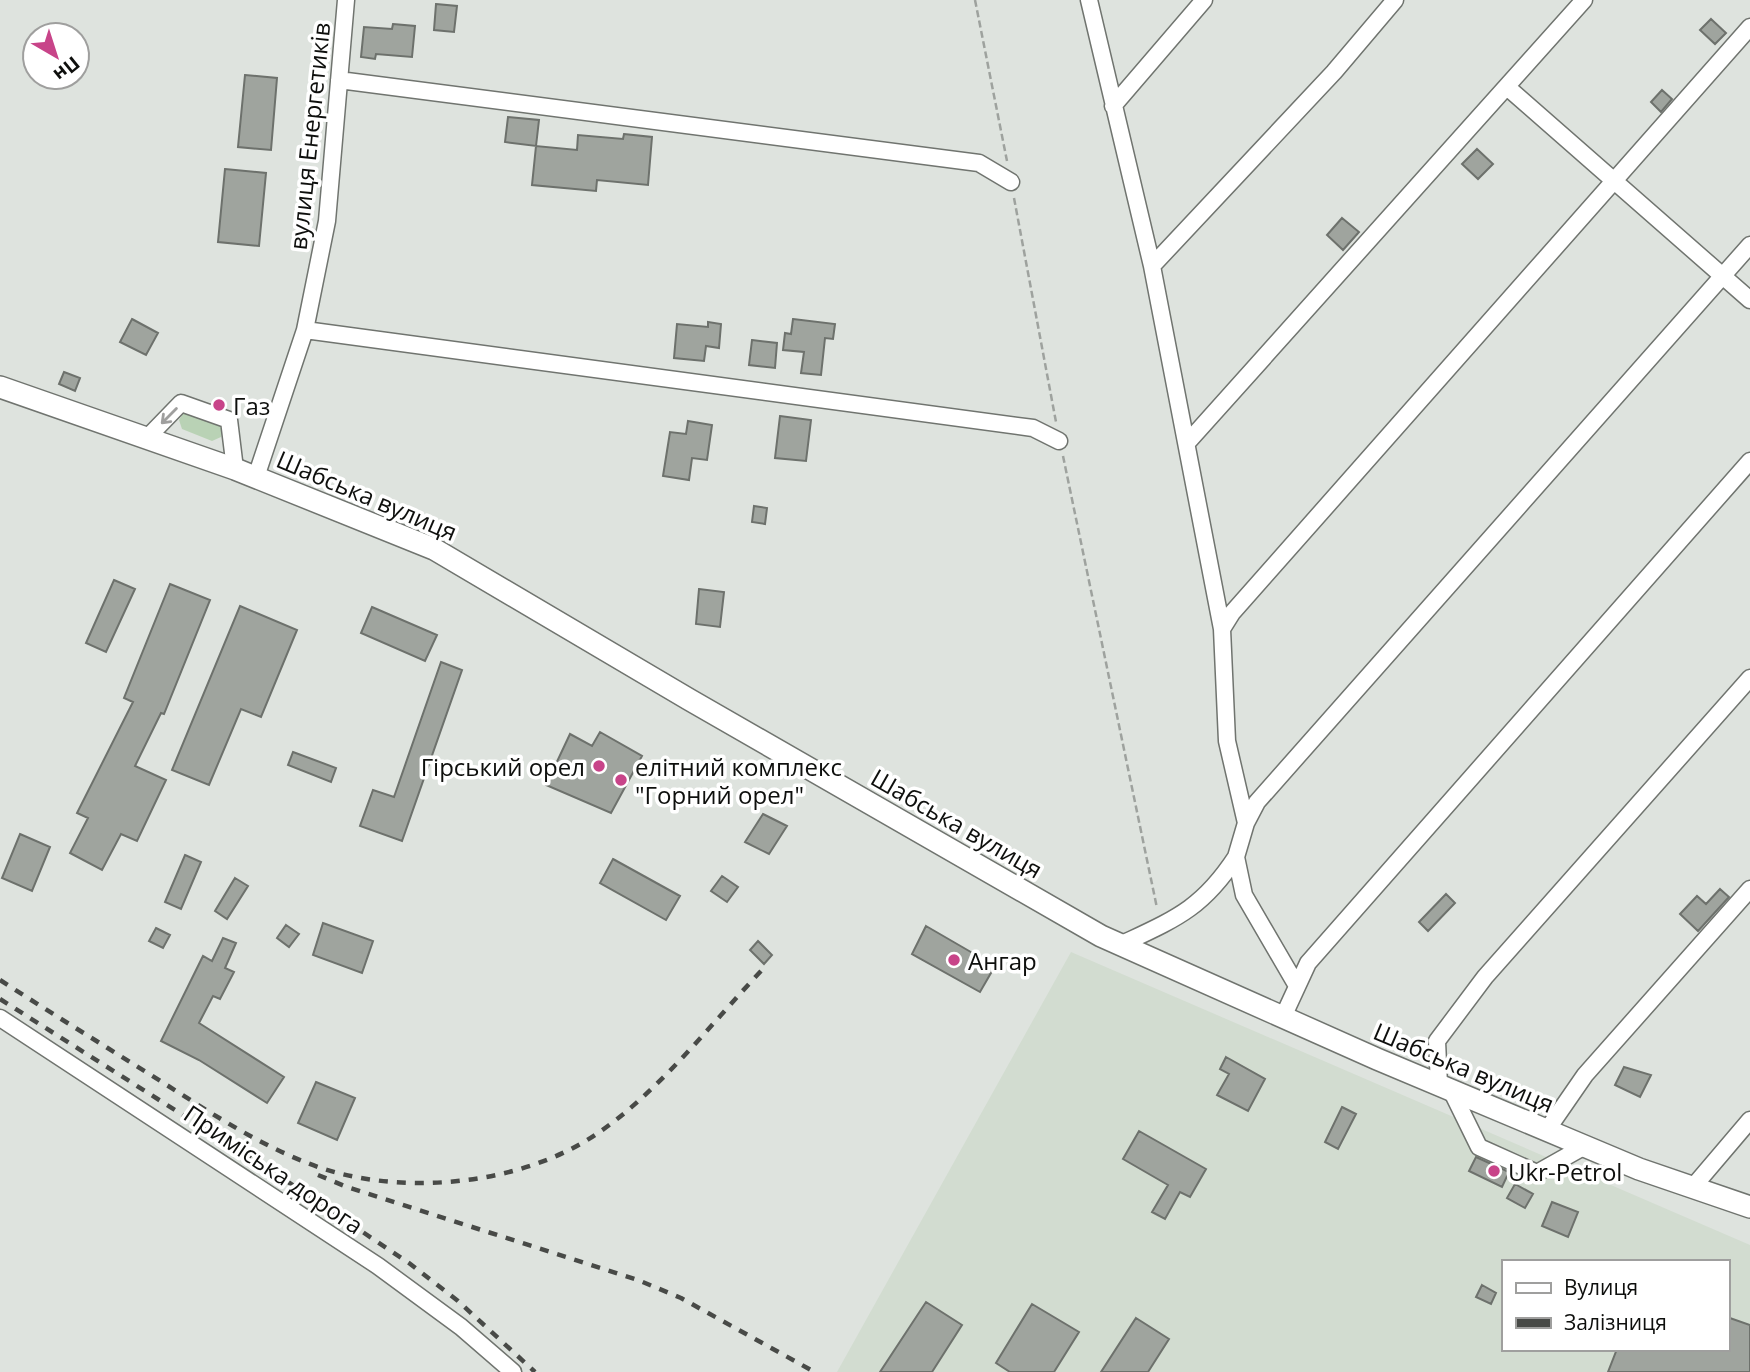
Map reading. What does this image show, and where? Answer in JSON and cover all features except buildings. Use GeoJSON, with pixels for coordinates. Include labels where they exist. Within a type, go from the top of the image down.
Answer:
{"type":"FeatureCollection","features":[{"type":"Feature","properties":{"kind":"main road","name":"Шабська вулиця"},"geometry":{"type":"LineString","coordinates":[[0,387],[235,469],[434,549],[702,707],[1120,945],[1585,1146],[1750,1207]]}},
{"type":"Feature","properties":{"kind":"street","name":"вулиця Енергетиків"},"geometry":{"type":"LineString","coordinates":[[256,477],[304,330],[327,221],[346,0]]}},
{"type":"Feature","properties":{"kind":"street"},"geometry":{"type":"LineString","coordinates":[[1089,0],[1152,266],[1187,443],[1222,629],[1227,741],[1246,823]]}},
{"type":"Feature","properties":{"kind":"street"},"geometry":{"type":"LineString","coordinates":[[1113,106],[1204,0]]}},
{"type":"Feature","properties":{"kind":"street"},"geometry":{"type":"LineString","coordinates":[[1152,266],[1334,72],[1395,0]]}},
{"type":"Feature","properties":{"kind":"street"},"geometry":{"type":"LineString","coordinates":[[1187,443],[1584,0]]}},
{"type":"Feature","properties":{"kind":"street"},"geometry":{"type":"LineString","coordinates":[[1222,629],[1231,613],[1750,27]]}},
{"type":"Feature","properties":{"kind":"street"},"geometry":{"type":"LineString","coordinates":[[339,80],[979,163],[1011,182]]}},
{"type":"Feature","properties":{"kind":"street"},"geometry":{"type":"LineString","coordinates":[[1507,87],[1750,300]]}},
{"type":"Feature","properties":{"kind":"street"},"geometry":{"type":"LineString","coordinates":[[1120,945],[1201,901],[1219,883],[1236,857],[1246,823],[1257,802],[1750,245]]}},
{"type":"Feature","properties":{"kind":"street"},"geometry":{"type":"LineString","coordinates":[[304,330],[1033,428],[1059,441]]}},
{"type":"Feature","properties":{"kind":"street"},"geometry":{"type":"LineString","coordinates":[[147,438],[181,403],[229,420],[235,469]]}},
{"type":"Feature","properties":{"kind":"street"},"geometry":{"type":"LineString","coordinates":[[1283,1017],[1308,963],[1750,461]]}},
{"type":"Feature","properties":{"kind":"street"},"geometry":{"type":"LineString","coordinates":[[1585,1146],[1537,1173],[1479,1147],[1445,1087],[1437,1041],[1485,977],[1750,678]]}},
{"type":"Feature","properties":{"kind":"street"},"geometry":{"type":"LineString","coordinates":[[1236,857],[1244,895],[1297,986]]}},
{"type":"Feature","properties":{"kind":"street"},"geometry":{"type":"LineString","coordinates":[[1547,1130],[1585,1076],[1750,889]]}},
{"type":"Feature","properties":{"kind":"street","name":"Приміська дорога"},"geometry":{"type":"LineString","coordinates":[[0,1018],[378,1266],[461,1327],[513,1372]]}},
{"type":"Feature","properties":{"kind":"street"},"geometry":{"type":"LineString","coordinates":[[1693,1187],[1750,1121]]}},
{"type":"Feature","properties":{"kind":"path"},"geometry":{"type":"LineString","coordinates":[[975,0],[1059,441],[1161,925]]}},
{"type":"Feature","properties":{"kind":"shaded area"},"geometry":{"type":"Polygon","coordinates":[[[1071,952],[1750,1245],[1750,1372],[837,1372],[1071,952]]]}},
{"type":"Feature","properties":{"kind":"green space"},"geometry":{"type":"Polygon","coordinates":[[[184,412],[220,423],[223,427],[221,437],[212,441],[182,429],[179,420],[184,412]]]}},
{"type":"Feature","properties":{"kind":"railway"},"geometry":{"type":"LineString","coordinates":[[0,980],[249,1136],[305,1162],[339,1173],[414,1183],[453,1182],[492,1176],[564,1153],[595,1135],[640,1100],[761,971]]}},
{"type":"Feature","properties":{"kind":"railway"},"geometry":{"type":"LineString","coordinates":[[0,999],[279,1176],[409,1263],[458,1301],[535,1372]]}},
{"type":"Feature","properties":{"kind":"railway"},"geometry":{"type":"LineString","coordinates":[[318,1175],[347,1187],[638,1280],[681,1298],[811,1370]]}},
{"type":"Feature","properties":{"kind":"place","name":"Газ"},"geometry":{"type":"Point","coordinates":[219,405]}},
{"type":"Feature","properties":{"kind":"place","name":"Гірський орел"},"geometry":{"type":"Point","coordinates":[599,766]}},
{"type":"Feature","properties":{"kind":"place","name":"елітний комплекс \"Горний орел\""},"geometry":{"type":"Point","coordinates":[621,780]}},
{"type":"Feature","properties":{"kind":"place","name":"Ангар"},"geometry":{"type":"Point","coordinates":[954,960]}},
{"type":"Feature","properties":{"kind":"place","name":"Ukr-Petrol"},"geometry":{"type":"Point","coordinates":[1494,1171]}}]}
